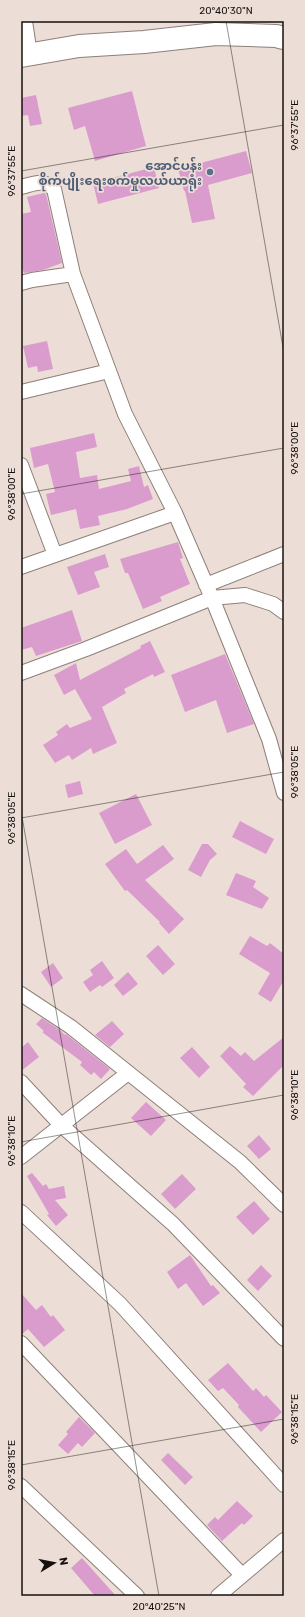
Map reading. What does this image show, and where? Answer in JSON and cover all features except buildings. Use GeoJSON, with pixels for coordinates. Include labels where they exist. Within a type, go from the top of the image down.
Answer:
{"type":"FeatureCollection","features":[{"type":"Feature","properties":{"kind":"main road"},"geometry":{"type":"LineString","coordinates":[[26,55],[80,46],[144,42],[216,34],[276,36],[284,38]]}},
{"type":"Feature","properties":{"kind":"street"},"geometry":{"type":"LineString","coordinates":[[24,21],[26,55]]}},
{"type":"Feature","properties":{"kind":"street"},"geometry":{"type":"LineString","coordinates":[[21,187],[36,183],[46,183],[54,189],[73,274],[125,414],[176,514],[212,598],[269,739],[284,793]]}},
{"type":"Feature","properties":{"kind":"street"},"geometry":{"type":"LineString","coordinates":[[21,283],[73,274]]}},
{"type":"Feature","properties":{"kind":"street"},"geometry":{"type":"LineString","coordinates":[[21,392],[109,371]]}},
{"type":"Feature","properties":{"kind":"street"},"geometry":{"type":"LineString","coordinates":[[21,465],[55,556]]}},
{"type":"Feature","properties":{"kind":"street"},"geometry":{"type":"LineString","coordinates":[[21,567],[176,514]]}},
{"type":"Feature","properties":{"kind":"street"},"geometry":{"type":"LineString","coordinates":[[206,585],[284,554]]}},
{"type":"Feature","properties":{"kind":"street"},"geometry":{"type":"LineString","coordinates":[[21,674],[212,598],[244,595],[273,604],[284,612]]}},
{"type":"Feature","properties":{"kind":"street"},"geometry":{"type":"LineString","coordinates":[[21,994],[71,1027],[240,1162],[284,1206]]}},
{"type":"Feature","properties":{"kind":"street"},"geometry":{"type":"LineString","coordinates":[[21,1157],[128,1073]]}},
{"type":"Feature","properties":{"kind":"street"},"geometry":{"type":"LineString","coordinates":[[21,1082],[61,1125],[173,1224],[284,1339]]}},
{"type":"Feature","properties":{"kind":"street"},"geometry":{"type":"LineString","coordinates":[[21,1212],[120,1304],[284,1485]]}},
{"type":"Feature","properties":{"kind":"street"},"geometry":{"type":"LineString","coordinates":[[21,1343],[242,1576]]}},
{"type":"Feature","properties":{"kind":"street"},"geometry":{"type":"LineString","coordinates":[[21,1486],[137,1596]]}},
{"type":"Feature","properties":{"kind":"street"},"geometry":{"type":"LineString","coordinates":[[218,1596],[284,1540]]}},
{"type":"Feature","properties":{"kind":"place","name":"အောင်ပန်း စိုက်ပျိုးရေးစက်မှုလယ်ယာရုံး"},"geometry":{"type":"Point","coordinates":[210,172]}}]}
